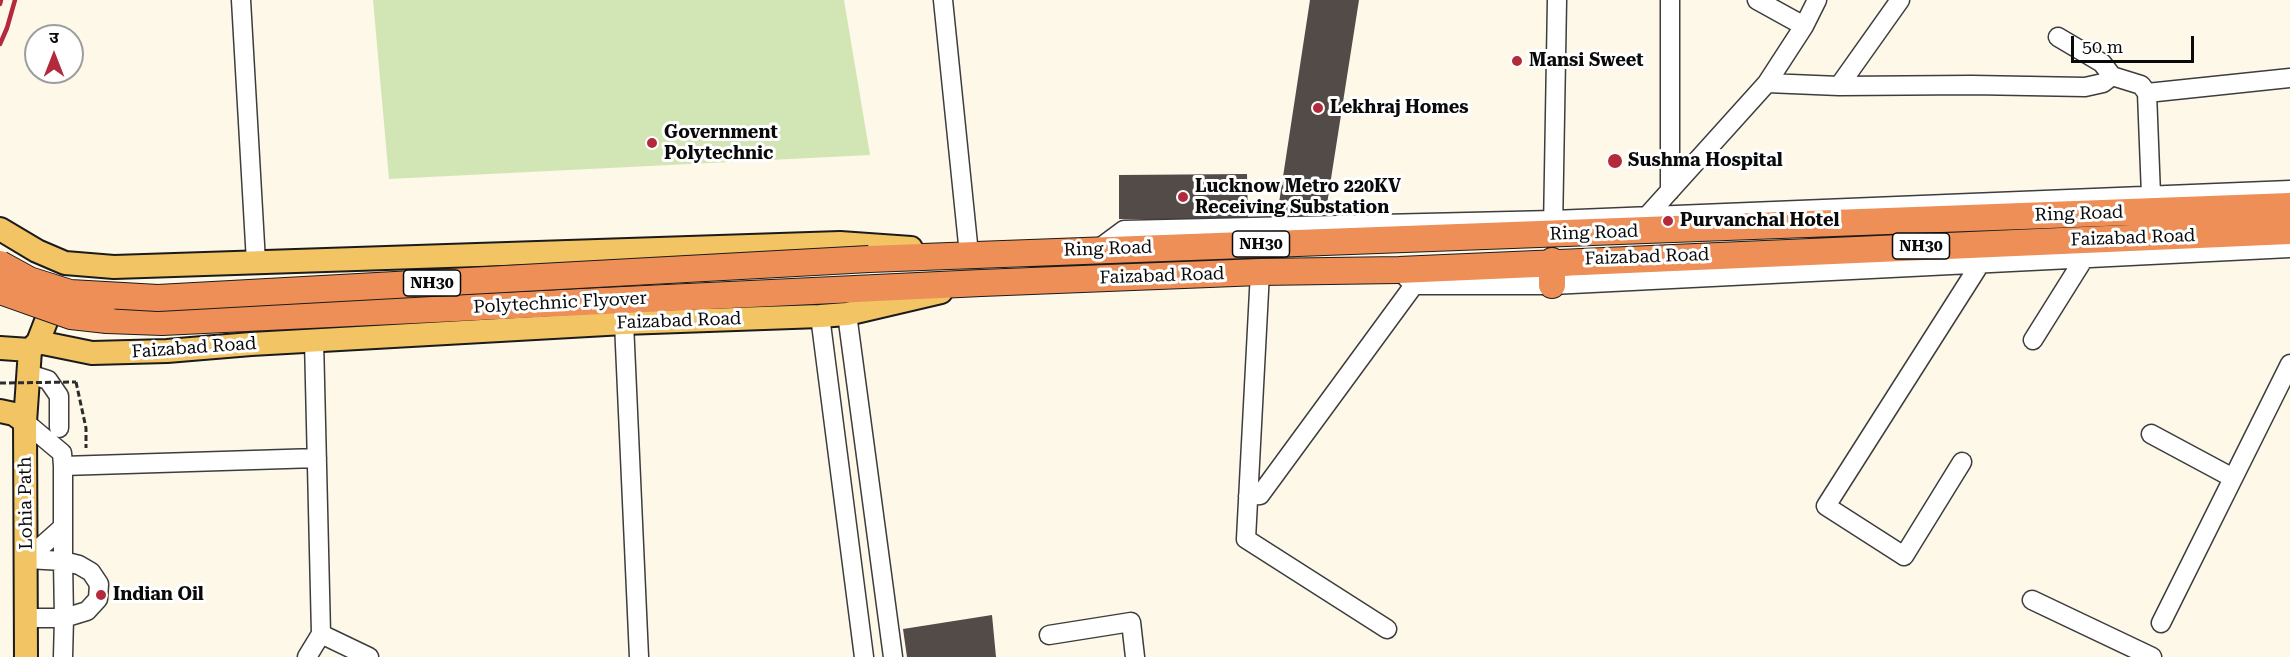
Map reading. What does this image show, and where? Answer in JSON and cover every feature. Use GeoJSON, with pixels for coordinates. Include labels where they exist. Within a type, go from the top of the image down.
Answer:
{"type":"FeatureCollection","features":[{"type":"Feature","properties":{"kind":"highway","name":"Ring Road"},"geometry":{"type":"LineString","coordinates":[[969,254],[1097,250],[1553,227],[2290,206]]}},
{"type":"Feature","properties":{"kind":"highway","name":"Faizabad Road"},"geometry":{"type":"LineString","coordinates":[[981,283],[1260,272],[1406,277],[1552,273],[2290,231]]}},
{"type":"Feature","properties":{"kind":"highway","name":"Polytechnic Flyover"},"geometry":{"type":"LineString","coordinates":[[0,264],[29,280],[70,293],[158,298],[969,254]]}},
{"type":"Feature","properties":{"kind":"highway","name":"Polytechnic Flyover"},"geometry":{"type":"LineString","coordinates":[[0,291],[71,316],[162,322],[981,283]]}},
{"type":"Feature","properties":{"kind":"main road"},"geometry":{"type":"LineString","coordinates":[[0,229],[37,251],[65,263],[114,267],[840,243],[969,254]]}},
{"type":"Feature","properties":{"kind":"main road"},"geometry":{"type":"LineString","coordinates":[[34,346],[56,300],[65,263]]}},
{"type":"Feature","properties":{"kind":"main road"},"geometry":{"type":"LineString","coordinates":[[99,352],[101,315],[114,267]]}},
{"type":"Feature","properties":{"kind":"main road","name":"Faizabad Road"},"geometry":{"type":"LineString","coordinates":[[0,348],[34,346],[99,352],[167,351],[314,340],[624,323],[820,316],[846,314],[981,283]]}},
{"type":"Feature","properties":{"kind":"main road","name":"Lohia Path"},"geometry":{"type":"LineString","coordinates":[[26,657],[25,423],[34,346]]}},
{"type":"Feature","properties":{"kind":"main road"},"geometry":{"type":"LineString","coordinates":[[0,411],[14,414],[25,423]]}},
{"type":"Feature","properties":{"kind":"street"},"geometry":{"type":"LineString","coordinates":[[241,0],[256,262]]}},
{"type":"Feature","properties":{"kind":"street"},"geometry":{"type":"LineString","coordinates":[[943,0],[969,254]]}},
{"type":"Feature","properties":{"kind":"street"},"geometry":{"type":"LineString","coordinates":[[1557,0],[1553,227],[1648,215],[2290,190]]}},
{"type":"Feature","properties":{"kind":"street"},"geometry":{"type":"LineString","coordinates":[[1670,0],[1670,191]]}},
{"type":"Feature","properties":{"kind":"street"},"geometry":{"type":"LineString","coordinates":[[1757,0],[1804,26]]}},
{"type":"Feature","properties":{"kind":"street"},"geometry":{"type":"LineString","coordinates":[[1648,215],[1767,83],[1804,26],[1817,0]]}},
{"type":"Feature","properties":{"kind":"street"},"geometry":{"type":"LineString","coordinates":[[1839,86],[1900,0]]}},
{"type":"Feature","properties":{"kind":"street"},"geometry":{"type":"LineString","coordinates":[[2058,37],[2102,63],[2112,76],[2141,85],[2147,93],[2151,195]]}},
{"type":"Feature","properties":{"kind":"street"},"geometry":{"type":"LineString","coordinates":[[1767,83],[1839,86],[2085,87],[2103,83],[2112,76]]}},
{"type":"Feature","properties":{"kind":"street"},"geometry":{"type":"LineString","coordinates":[[2147,93],[2290,78]]}},
{"type":"Feature","properties":{"kind":"street"},"geometry":{"type":"LineString","coordinates":[[1552,273],[1980,264],[2290,248]]}},
{"type":"Feature","properties":{"kind":"street"},"geometry":{"type":"LineString","coordinates":[[2033,340],[2085,257]]}},
{"type":"Feature","properties":{"kind":"street"},"geometry":{"type":"LineString","coordinates":[[1962,462],[1904,556],[1826,506],[1980,264]]}},
{"type":"Feature","properties":{"kind":"street"},"geometry":{"type":"LineString","coordinates":[[1260,272],[1246,539],[1387,629]]}},
{"type":"Feature","properties":{"kind":"street"},"geometry":{"type":"LineString","coordinates":[[1248,496],[1260,495],[1406,277]]}},
{"type":"Feature","properties":{"kind":"street"},"geometry":{"type":"LineString","coordinates":[[846,314],[893,657]]}},
{"type":"Feature","properties":{"kind":"street"},"geometry":{"type":"LineString","coordinates":[[820,316],[864,657]]}},
{"type":"Feature","properties":{"kind":"street"},"geometry":{"type":"LineString","coordinates":[[624,323],[639,657]]}},
{"type":"Feature","properties":{"kind":"street"},"geometry":{"type":"LineString","coordinates":[[307,657],[321,634],[314,340]]}},
{"type":"Feature","properties":{"kind":"street"},"geometry":{"type":"LineString","coordinates":[[2161,622],[2290,364]]}},
{"type":"Feature","properties":{"kind":"street"},"geometry":{"type":"LineString","coordinates":[[29,374],[48,380],[59,396],[59,428]]}},
{"type":"Feature","properties":{"kind":"street"},"geometry":{"type":"LineString","coordinates":[[25,423],[62,453],[63,657]]}},
{"type":"Feature","properties":{"kind":"street"},"geometry":{"type":"LineString","coordinates":[[2151,434],[2233,478]]}},
{"type":"Feature","properties":{"kind":"street"},"geometry":{"type":"LineString","coordinates":[[63,466],[317,458]]}},
{"type":"Feature","properties":{"kind":"street"},"geometry":{"type":"LineString","coordinates":[[841,479],[869,476]]}},
{"type":"Feature","properties":{"kind":"street"},"geometry":{"type":"LineString","coordinates":[[27,559],[63,527]]}},
{"type":"Feature","properties":{"kind":"street"},"geometry":{"type":"LineString","coordinates":[[27,559],[79,564],[91,572],[99,584],[98,600],[87,611],[64,618],[27,618]]}},
{"type":"Feature","properties":{"kind":"street"},"geometry":{"type":"LineString","coordinates":[[2032,600],[2125,652],[2152,657]]}},
{"type":"Feature","properties":{"kind":"street"},"geometry":{"type":"LineString","coordinates":[[1049,635],[1131,622],[1135,657]]}},
{"type":"Feature","properties":{"kind":"street"},"geometry":{"type":"LineString","coordinates":[[321,634],[369,657]]}},
{"type":"Feature","properties":{"kind":"path"},"geometry":{"type":"LineString","coordinates":[[0,383],[76,382],[86,428],[86,465]]}},
{"type":"Feature","properties":{"kind":"green space"},"geometry":{"type":"Polygon","coordinates":[[[373,0],[844,0],[870,155],[389,179],[373,0]]]}},
{"type":"Feature","properties":{"kind":"building","name":"Lekhraj Homes"},"geometry":{"type":"Polygon","coordinates":[[[1310,0],[1359,0],[1325,217],[1277,216],[1310,0]]]}},
{"type":"Feature","properties":{"kind":"building","name":"Lucknow Metro 220KV Receiving Substation"},"geometry":{"type":"Polygon","coordinates":[[[1247,174],[1248,219],[1119,219],[1119,175],[1247,174]]]}},
{"type":"Feature","properties":{"kind":"building"},"geometry":{"type":"Polygon","coordinates":[[[992,615],[996,657],[907,657],[903,629],[992,615]]]}},
{"type":"Feature","properties":{"kind":"railway"},"geometry":{"type":"LineString","coordinates":[[0,4],[1,0]]}},
{"type":"Feature","properties":{"kind":"railway"},"geometry":{"type":"LineString","coordinates":[[0,44],[15,0]]}},
{"type":"Feature","properties":{"kind":"place","name":"Mansi Sweet"},"geometry":{"type":"Point","coordinates":[1517,61]}},
{"type":"Feature","properties":{"kind":"place","name":"Lekhraj Homes"},"geometry":{"type":"Point","coordinates":[1318,108]}},
{"type":"Feature","properties":{"kind":"place","name":"Government Polytechnic"},"geometry":{"type":"Point","coordinates":[652,143]}},
{"type":"Feature","properties":{"kind":"place","name":"Sushma Hospital"},"geometry":{"type":"Point","coordinates":[1615,161]}},
{"type":"Feature","properties":{"kind":"place","name":"Lucknow Metro 220KV Receiving Substation"},"geometry":{"type":"Point","coordinates":[1183,197]}},
{"type":"Feature","properties":{"kind":"place","name":"Purvanchal Hotel"},"geometry":{"type":"Point","coordinates":[1668,221]}},
{"type":"Feature","properties":{"kind":"place","name":"Indian Oil"},"geometry":{"type":"Point","coordinates":[101,595]}}]}
